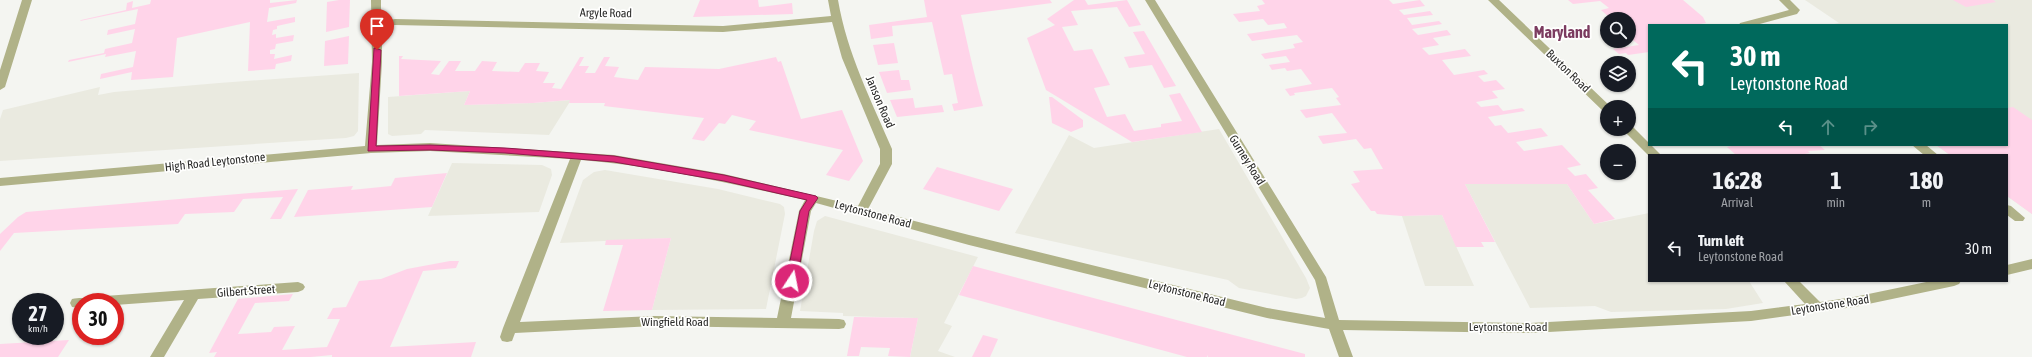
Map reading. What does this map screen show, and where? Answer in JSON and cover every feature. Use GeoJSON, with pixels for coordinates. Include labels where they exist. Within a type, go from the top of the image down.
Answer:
{"type":"FeatureCollection","features":[{"type":"Feature","properties":{"kind":"street"},"geometry":{"type":"LineString","coordinates":[[0,87],[27,0]]}},
{"type":"Feature","properties":{"kind":"street"},"geometry":{"type":"LineString","coordinates":[[371,149],[377,62],[376,0]]}},
{"type":"Feature","properties":{"kind":"street","name":"Janson Road"},"geometry":{"type":"LineString","coordinates":[[833,0],[835,19],[843,48],[886,149],[886,164],[861,211]]}},
{"type":"Feature","properties":{"kind":"street","name":"Gurney Road"},"geometry":{"type":"LineString","coordinates":[[1150,0],[1318,274],[1346,357]]}},
{"type":"Feature","properties":{"kind":"street","name":"Buxton Road"},"geometry":{"type":"LineString","coordinates":[[1494,0],[1600,102]]}},
{"type":"Feature","properties":{"kind":"street"},"geometry":{"type":"LineString","coordinates":[[1754,24],[1788,15],[1794,10],[1784,0]]}},
{"type":"Feature","properties":{"kind":"street","name":"Argyle Road"},"geometry":{"type":"LineString","coordinates":[[376,26],[395,22],[723,29],[835,19]]}},
{"type":"Feature","properties":{"kind":"street"},"geometry":{"type":"LineString","coordinates":[[1635,136],[1654,154]]}},
{"type":"Feature","properties":{"kind":"street"},"geometry":{"type":"LineString","coordinates":[[1919,146],[1931,154]]}},
{"type":"Feature","properties":{"kind":"street","name":"Leytonstone Road"},"geometry":{"type":"LineString","coordinates":[[430,147],[614,159],[724,178],[813,198],[969,240],[1259,311],[1334,325],[1530,328],[1751,316],[1854,302],[1949,282]]}},
{"type":"Feature","properties":{"kind":"street","name":"High Road Leytonstone"},"geometry":{"type":"LineString","coordinates":[[0,182],[301,154],[430,147]]}},
{"type":"Feature","properties":{"kind":"street","name":"Wingfield Road"},"geometry":{"type":"LineString","coordinates":[[577,156],[509,333],[654,321],[839,324]]}},
{"type":"Feature","properties":{"kind":"street"},"geometry":{"type":"LineString","coordinates":[[784,322],[805,211],[813,198]]}},
{"type":"Feature","properties":{"kind":"street"},"geometry":{"type":"LineString","coordinates":[[2008,210],[2019,218]]}},
{"type":"Feature","properties":{"kind":"street"},"geometry":{"type":"LineString","coordinates":[[2008,270],[2032,264]]}},
{"type":"Feature","properties":{"kind":"street"},"geometry":{"type":"LineString","coordinates":[[1792,282],[1817,307]]}},
{"type":"Feature","properties":{"kind":"street","name":"Gilbert Street"},"geometry":{"type":"LineString","coordinates":[[124,300],[298,287]]}},
{"type":"Feature","properties":{"kind":"street"},"geometry":{"type":"LineString","coordinates":[[157,357],[194,295]]}},
{"type":"Feature","properties":{"kind":"shaded area"},"geometry":{"type":"Polygon","coordinates":[[[151,0],[270,0],[270,3],[297,0],[296,3],[269,8],[267,22],[295,17],[295,22],[277,26],[277,29],[273,30],[272,35],[276,34],[276,38],[294,35],[293,41],[276,44],[275,49],[270,50],[270,54],[275,54],[274,59],[292,55],[291,61],[276,64],[275,69],[248,71],[250,22],[177,38],[173,77],[131,80],[132,72],[100,79],[101,74],[133,67],[136,51],[105,57],[106,54],[68,62],[69,60],[104,53],[105,49],[132,43],[135,29],[107,35],[108,30],[135,24],[138,9],[80,21],[81,20],[126,10],[127,3],[133,1],[132,8],[150,4],[151,0]]]}},
{"type":"Feature","properties":{"kind":"shaded area"},"geometry":{"type":"Polygon","coordinates":[[[350,0],[349,27],[326,32],[327,2],[350,0]]]}},
{"type":"Feature","properties":{"kind":"shaded area"},"geometry":{"type":"Polygon","coordinates":[[[700,0],[758,0],[759,7],[792,3],[793,14],[693,17],[700,0]]]}},
{"type":"Feature","properties":{"kind":"shaded area"},"geometry":{"type":"Polygon","coordinates":[[[924,0],[1050,0],[1052,3],[961,15],[983,106],[954,111],[952,104],[958,103],[952,74],[944,75],[932,22],[892,26],[893,36],[871,39],[869,25],[927,17],[924,0]]]}},
{"type":"Feature","properties":{"kind":"shaded area"},"geometry":{"type":"Polygon","coordinates":[[[1074,0],[1085,0],[1088,5],[1127,0],[1141,25],[1129,27],[1117,7],[1071,11],[1078,25],[1062,27],[1074,51],[1092,49],[1110,85],[1094,88],[1107,117],[1125,114],[1134,131],[1161,127],[1161,124],[1182,121],[1169,95],[1180,93],[1202,132],[1132,142],[1046,90],[1027,38],[1055,25],[1047,19],[1074,0]]]}},
{"type":"Feature","properties":{"kind":"shaded area"},"geometry":{"type":"Polygon","coordinates":[[[1262,0],[1389,0],[1393,4],[1420,0],[1425,6],[1399,10],[1404,15],[1430,11],[1433,15],[1407,18],[1412,25],[1439,21],[1442,24],[1412,29],[1418,35],[1447,30],[1451,35],[1433,38],[1439,45],[1422,48],[1429,55],[1465,49],[1471,56],[1442,60],[1454,75],[1484,70],[1488,74],[1478,76],[1484,82],[1496,80],[1505,89],[1492,91],[1498,98],[1476,102],[1481,107],[1498,105],[1503,111],[1522,108],[1525,111],[1488,117],[1495,126],[1501,125],[1508,133],[1541,128],[1548,136],[1516,142],[1524,151],[1562,145],[1581,165],[1567,168],[1575,176],[1586,174],[1598,188],[1588,190],[1615,219],[1594,224],[1567,184],[1465,184],[1495,242],[1481,242],[1484,247],[1456,247],[1442,215],[1402,216],[1377,214],[1375,211],[1371,211],[1351,184],[1360,182],[1353,171],[1383,169],[1371,148],[1364,149],[1356,139],[1323,144],[1318,136],[1347,133],[1332,113],[1306,118],[1300,110],[1341,105],[1336,98],[1339,97],[1332,88],[1294,93],[1295,95],[1290,96],[1285,89],[1312,84],[1301,69],[1287,71],[1285,68],[1272,70],[1269,65],[1290,62],[1286,56],[1265,59],[1261,54],[1295,48],[1293,44],[1303,42],[1297,35],[1252,41],[1247,34],[1287,28],[1284,23],[1268,25],[1263,19],[1239,22],[1233,14],[1260,11],[1257,6],[1265,4],[1262,0]]]}},
{"type":"Feature","properties":{"kind":"shaded area"},"geometry":{"type":"Polygon","coordinates":[[[1568,0],[1683,0],[1703,17],[1706,23],[1648,24],[1648,52],[1628,55],[1626,53],[1619,54],[1613,49],[1636,48],[1636,45],[1639,45],[1636,43],[1636,12],[1603,12],[1601,10],[1609,8],[1600,1],[1573,4],[1568,0]]]}},
{"type":"Feature","properties":{"kind":"shaded area"},"geometry":{"type":"Polygon","coordinates":[[[1805,0],[2032,0],[2032,214],[2008,197],[2008,154],[1949,154],[1937,146],[2008,146],[2008,24],[1834,24],[1839,23],[1805,0]]]}},
{"type":"Feature","properties":{"kind":"shaded area"},"geometry":{"type":"Polygon","coordinates":[[[1953,0],[1993,0],[1996,2],[1966,7],[1953,0]]]}},
{"type":"Feature","properties":{"kind":"shaded area"},"geometry":{"type":"Polygon","coordinates":[[[1144,31],[1176,86],[1164,88],[1152,65],[1129,68],[1124,57],[1145,54],[1133,32],[1144,31]]]}},
{"type":"Feature","properties":{"kind":"shaded area"},"geometry":{"type":"Polygon","coordinates":[[[349,36],[348,64],[324,66],[325,41],[349,36]]]}},
{"type":"Feature","properties":{"kind":"shaded area"},"geometry":{"type":"Polygon","coordinates":[[[894,43],[898,63],[878,65],[873,45],[894,43]]]}},
{"type":"Feature","properties":{"kind":"shaded area"},"geometry":{"type":"Polygon","coordinates":[[[399,56],[403,56],[401,59],[441,61],[431,74],[439,75],[449,61],[461,61],[455,71],[475,71],[482,61],[497,62],[492,71],[519,72],[525,63],[540,63],[536,71],[549,72],[543,83],[555,83],[552,88],[561,89],[580,57],[584,57],[579,66],[589,66],[585,73],[595,73],[604,57],[610,57],[605,66],[619,67],[614,77],[638,80],[645,67],[719,69],[776,57],[778,62],[781,61],[801,119],[842,110],[863,161],[849,181],[826,175],[843,150],[749,130],[756,121],[732,115],[725,124],[719,123],[704,141],[692,139],[704,118],[604,106],[605,103],[569,103],[570,100],[533,103],[464,105],[470,91],[399,96],[399,56]]]}},
{"type":"Feature","properties":{"kind":"shaded area"},"geometry":{"type":"Polygon","coordinates":[[[899,70],[901,80],[909,80],[911,90],[887,93],[879,72],[899,70]]]}},
{"type":"Feature","properties":{"kind":"shaded area"},"geometry":{"type":"Polygon","coordinates":[[[359,73],[358,131],[354,136],[346,138],[0,161],[0,119],[3,110],[100,87],[98,95],[114,92],[219,83],[359,73]]]}},
{"type":"Feature","properties":{"kind":"shaded area"},"geometry":{"type":"Polygon","coordinates":[[[470,91],[464,105],[533,103],[571,100],[549,135],[425,130],[421,134],[392,136],[388,134],[388,97],[470,91]]]}},
{"type":"Feature","properties":{"kind":"shaded area"},"geometry":{"type":"Polygon","coordinates":[[[1049,97],[1052,97],[1083,120],[1083,127],[1071,132],[1052,123],[1049,97]]]}},
{"type":"Feature","properties":{"kind":"shaded area"},"geometry":{"type":"Polygon","coordinates":[[[913,98],[915,108],[942,105],[944,112],[897,117],[890,100],[913,98]]]}},
{"type":"Feature","properties":{"kind":"shaded area"},"geometry":{"type":"Polygon","coordinates":[[[2013,107],[2032,120],[2032,214],[2008,197],[2008,154],[1949,154],[1937,146],[2008,146],[2008,108],[2013,107]]]}},
{"type":"Feature","properties":{"kind":"shaded area"},"geometry":{"type":"Polygon","coordinates":[[[1219,129],[1306,278],[1310,288],[1306,296],[1296,299],[1239,288],[1228,280],[1015,233],[1069,135],[1094,148],[1219,129]]]}},
{"type":"Feature","properties":{"kind":"shaded area"},"geometry":{"type":"Polygon","coordinates":[[[1820,146],[1825,150],[1808,151],[1810,153],[1804,154],[1735,154],[1727,147],[1820,146]]]}},
{"type":"Feature","properties":{"kind":"shaded area"},"geometry":{"type":"Polygon","coordinates":[[[452,163],[542,165],[551,169],[552,175],[539,212],[428,216],[452,163]]]}},
{"type":"Feature","properties":{"kind":"shaded area"},"geometry":{"type":"Polygon","coordinates":[[[937,167],[1013,189],[999,211],[923,189],[937,167]]]}},
{"type":"Feature","properties":{"kind":"shaded area"},"geometry":{"type":"Polygon","coordinates":[[[605,170],[718,189],[780,204],[784,207],[785,214],[766,309],[652,310],[671,238],[560,243],[583,180],[594,172],[605,170]]]}},
{"type":"Feature","properties":{"kind":"shaded area"},"geometry":{"type":"Polygon","coordinates":[[[447,173],[432,207],[294,217],[308,190],[353,186],[351,190],[391,186],[395,178],[447,173]]]}},
{"type":"Feature","properties":{"kind":"shaded area"},"geometry":{"type":"Polygon","coordinates":[[[1465,184],[1567,184],[1594,224],[1648,213],[1648,282],[1750,282],[1763,303],[1726,309],[1611,312],[1595,306],[1530,308],[1465,184]]]}},
{"type":"Feature","properties":{"kind":"shaded area"},"geometry":{"type":"Polygon","coordinates":[[[298,189],[281,219],[270,219],[283,197],[243,199],[234,212],[185,214],[178,224],[14,233],[0,251],[0,234],[18,217],[26,212],[298,189]]]}},
{"type":"Feature","properties":{"kind":"shaded area"},"geometry":{"type":"Polygon","coordinates":[[[1442,215],[1474,286],[1425,286],[1402,216],[1442,215]]]}},
{"type":"Feature","properties":{"kind":"shaded area"},"geometry":{"type":"Polygon","coordinates":[[[825,216],[978,257],[944,323],[952,326],[938,351],[955,357],[910,357],[918,318],[843,316],[843,313],[800,311],[814,231],[817,221],[825,216]]]}},
{"type":"Feature","properties":{"kind":"shaded area"},"geometry":{"type":"Polygon","coordinates":[[[671,238],[652,310],[603,311],[623,245],[605,245],[606,240],[671,238]]]}},
{"type":"Feature","properties":{"kind":"shaded area"},"geometry":{"type":"Polygon","coordinates":[[[450,261],[459,261],[456,268],[423,271],[390,347],[476,342],[471,357],[332,357],[332,355],[311,357],[214,357],[217,352],[209,353],[238,299],[293,294],[289,301],[255,303],[238,334],[271,332],[274,327],[295,326],[282,350],[327,347],[340,319],[327,319],[333,308],[346,307],[359,281],[381,279],[407,269],[450,261]]]}},
{"type":"Feature","properties":{"kind":"shaded area"},"geometry":{"type":"Polygon","coordinates":[[[973,266],[1305,354],[1305,357],[1208,357],[1207,355],[1207,357],[1187,357],[959,295],[973,266]]]}},
{"type":"Feature","properties":{"kind":"shaded area"},"geometry":{"type":"Polygon","coordinates":[[[854,317],[918,318],[910,357],[888,356],[890,348],[861,347],[859,356],[847,356],[854,317]]]}},
{"type":"Feature","properties":{"kind":"shaded area"},"geometry":{"type":"Polygon","coordinates":[[[983,335],[998,339],[990,357],[972,357],[983,335]]]}},
{"type":"Feature","properties":{"kind":"shaded area"},"geometry":{"type":"Polygon","coordinates":[[[64,340],[69,340],[58,357],[0,357],[0,344],[64,345],[64,340]]]}},
{"type":"Feature","properties":{"kind":"district","name":"Maryland"},"geometry":{"type":"Point","coordinates":[1562,32]}},
{"type":"Feature","properties":{"kind":"route"},"geometry":{"type":"LineString","coordinates":[[377,50],[374,127],[371,149],[430,147],[505,150],[614,159],[724,178],[813,198],[805,211],[792,281]]}}]}
